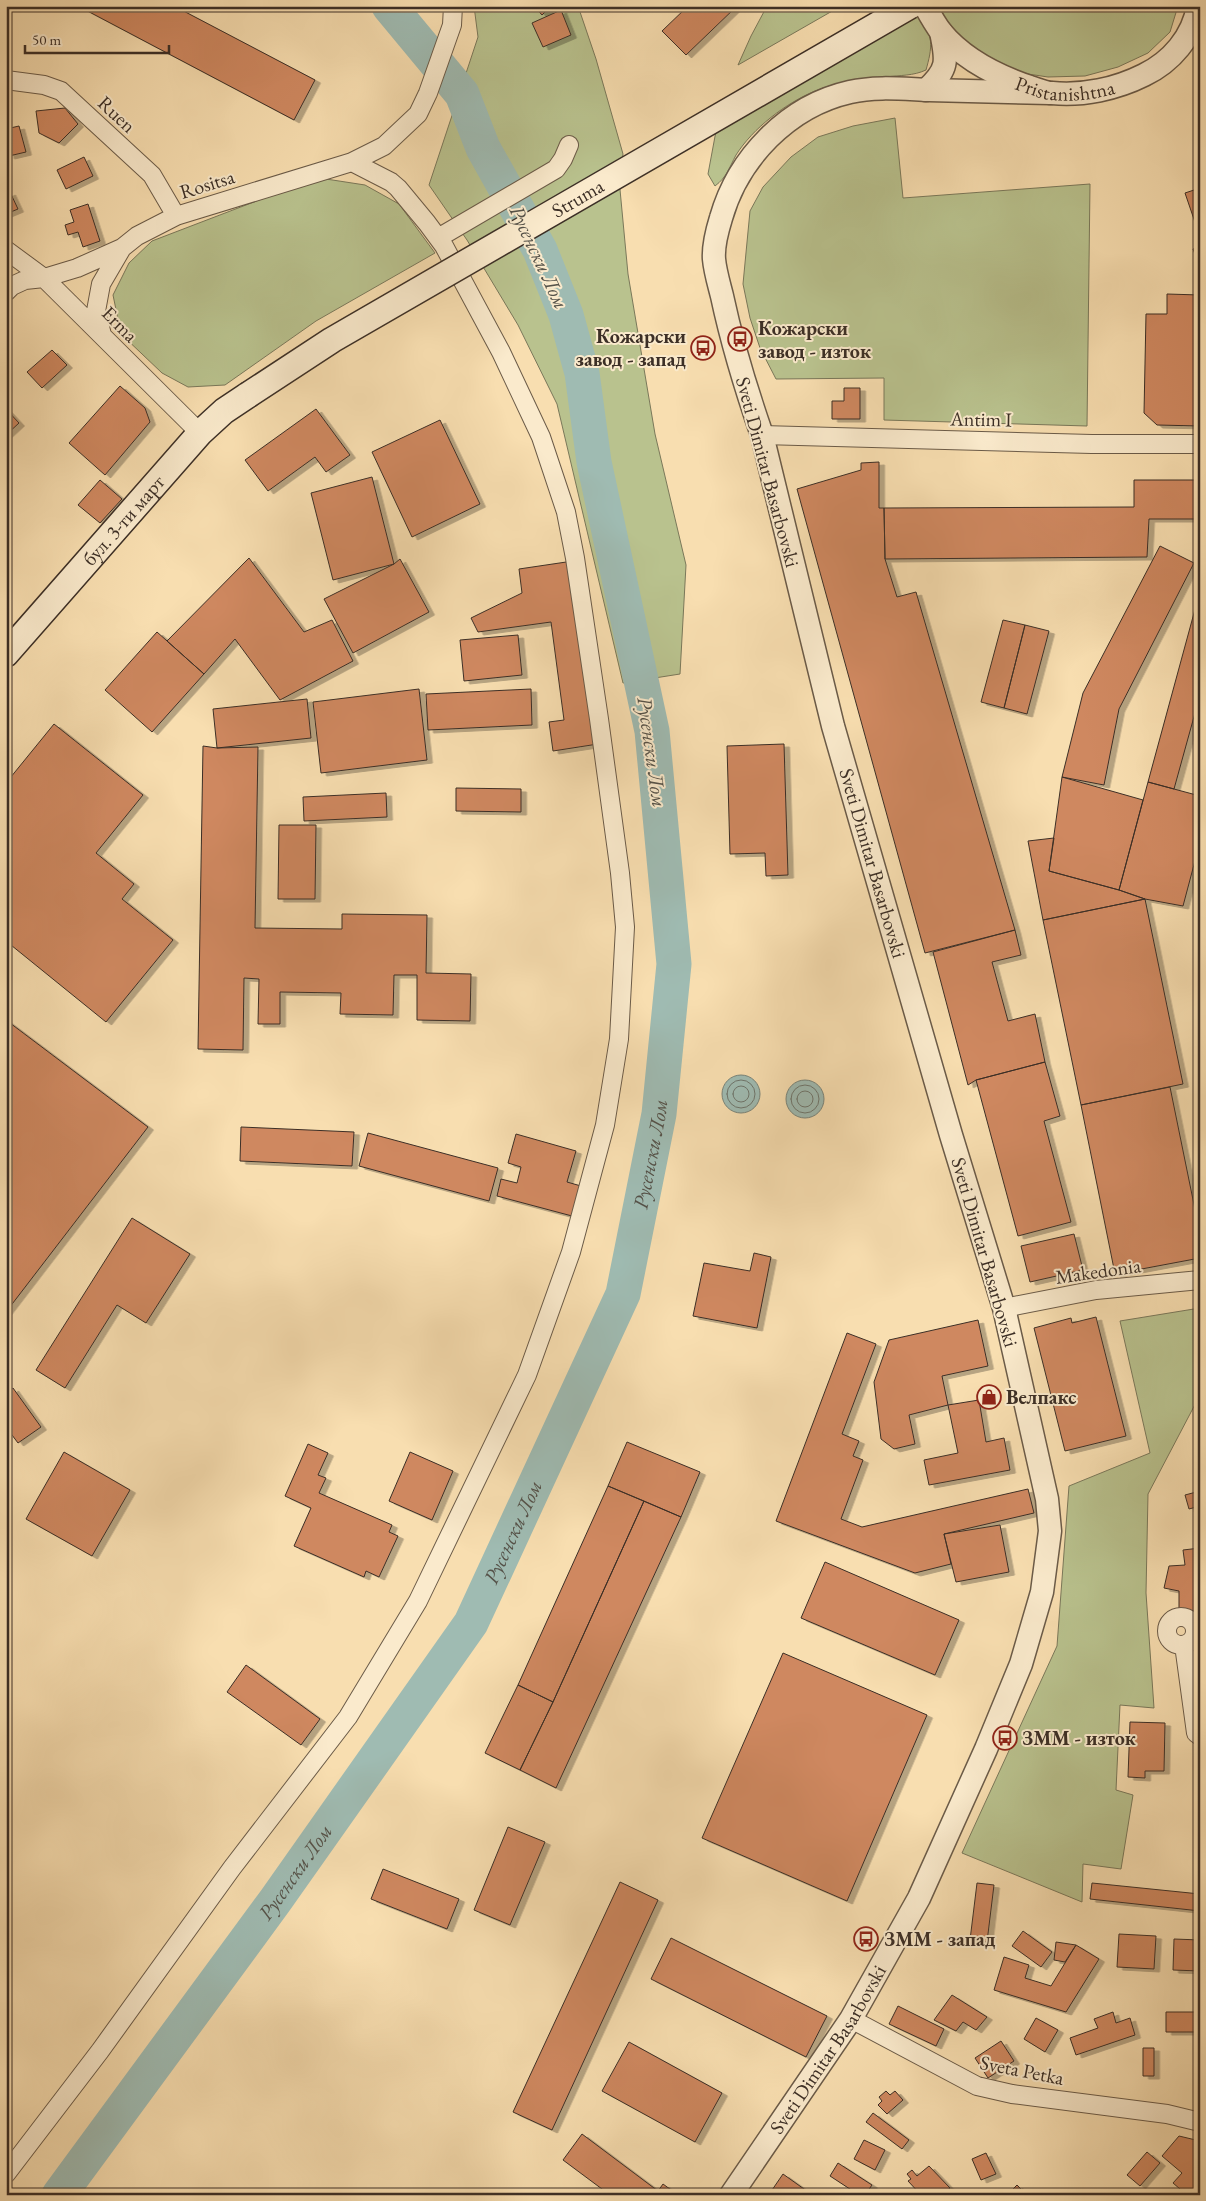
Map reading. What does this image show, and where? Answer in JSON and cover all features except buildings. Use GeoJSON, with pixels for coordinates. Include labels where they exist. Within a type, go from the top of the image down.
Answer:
{"type":"FeatureCollection","features":[{"type":"Feature","properties":{"kind":"main road","name":"Struma"},"geometry":{"type":"LineString","coordinates":[[248,395],[332,340],[910,6]]}},
{"type":"Feature","properties":{"kind":"main road","name":"бул. 3-ти март"},"geometry":{"type":"LineString","coordinates":[[6,654],[200,433],[224,411],[248,395]]}},
{"type":"Feature","properties":{"kind":"street","name":"Rositsa"},"geometry":{"type":"LineString","coordinates":[[6,292],[12,286],[25,280],[44,278],[78,268],[122,248],[137,236],[176,216],[352,162],[384,146],[418,114],[428,93],[452,25],[452,6]]}},
{"type":"Feature","properties":{"kind":"street","name":"Pristanishtna"},"geometry":{"type":"LineString","coordinates":[[925,6],[941,32],[976,63],[1002,77],[1050,93],[1080,93],[1106,89],[1133,81],[1155,70],[1171,57],[1186,40],[1194,23],[1198,6]]}},
{"type":"Feature","properties":{"kind":"street"},"geometry":{"type":"LineString","coordinates":[[926,90],[940,78],[944,70],[946,58],[941,32]]}},
{"type":"Feature","properties":{"kind":"street","name":"Ruen"},"geometry":{"type":"LineString","coordinates":[[6,80],[44,84],[61,91],[152,175],[176,216]]}},
{"type":"Feature","properties":{"kind":"street","name":"Sveti Dimitar Basarbovski"},"geometry":{"type":"LineString","coordinates":[[731,2195],[850,2018],[919,1898],[974,1776],[1021,1664],[1042,1592],[1050,1531],[1047,1499],[1004,1308],[951,1135],[833,726],[762,434],[747,391],[726,316],[714,259],[717,231],[728,195],[746,166],[778,129],[800,113],[825,100],[851,92],[882,88],[1050,93]]}},
{"type":"Feature","properties":{"kind":"street"},"geometry":{"type":"LineString","coordinates":[[438,238],[556,169],[569,145]]}},
{"type":"Feature","properties":{"kind":"street"},"geometry":{"type":"LineString","coordinates":[[6,2174],[100,2051],[232,1868],[348,1718],[418,1601],[528,1375],[570,1252],[605,1125],[619,1039],[625,927],[619,863],[575,558],[566,512],[541,437],[502,352],[438,238],[398,188],[391,182],[352,162]]}},
{"type":"Feature","properties":{"kind":"street"},"geometry":{"type":"LineString","coordinates":[[102,335],[96,311],[101,284],[122,248]]}},
{"type":"Feature","properties":{"kind":"street","name":"Erma"},"geometry":{"type":"LineString","coordinates":[[6,250],[44,278],[200,433]]}},
{"type":"Feature","properties":{"kind":"street","name":"Antim I"},"geometry":{"type":"LineString","coordinates":[[762,434],[1092,444],[1200,444]]}},
{"type":"Feature","properties":{"kind":"street","name":"Makedonia"},"geometry":{"type":"LineString","coordinates":[[1004,1308],[1096,1290],[1200,1280]]}},
{"type":"Feature","properties":{"kind":"street"},"geometry":{"type":"LineString","coordinates":[[1180,1616],[1196,1622],[1196,1633],[1192,1640],[1184,1645],[1175,1644],[1167,1633],[1167,1628],[1174,1618],[1180,1616]]}},
{"type":"Feature","properties":{"kind":"street"},"geometry":{"type":"LineString","coordinates":[[1184,1645],[1196,1733],[1200,1736]]}},
{"type":"Feature","properties":{"kind":"street","name":"Sveta Petka"},"geometry":{"type":"LineString","coordinates":[[850,2018],[977,2086],[1012,2094],[1167,2114],[1200,2122]]}},
{"type":"Feature","properties":{"kind":"green space"},"geometry":{"type":"Polygon","coordinates":[[[474,6],[578,6],[596,59],[623,154],[619,179],[628,274],[655,434],[686,565],[680,674],[623,683],[557,404],[518,325],[467,240],[429,185],[478,37],[474,6]]]}},
{"type":"Feature","properties":{"kind":"green space"},"geometry":{"type":"Polygon","coordinates":[[[767,6],[841,6],[738,65],[767,6]]]}},
{"type":"Feature","properties":{"kind":"green space"},"geometry":{"type":"Polygon","coordinates":[[[943,6],[1178,6],[1170,32],[1148,53],[1118,67],[1085,76],[1048,77],[1008,71],[976,56],[934,11],[943,6]]]}},
{"type":"Feature","properties":{"kind":"green space"},"geometry":{"type":"Polygon","coordinates":[[[917,17],[927,29],[929,35],[931,48],[926,70],[912,74],[841,83],[815,91],[793,102],[771,117],[751,135],[736,155],[725,176],[715,186],[708,174],[716,131],[917,17]]]}},
{"type":"Feature","properties":{"kind":"green space"},"geometry":{"type":"Polygon","coordinates":[[[895,118],[903,198],[1090,184],[1087,426],[884,420],[884,378],[776,379],[760,348],[750,318],[743,284],[750,211],[763,187],[791,157],[818,137],[853,126],[895,118]]]}},
{"type":"Feature","properties":{"kind":"green space"},"geometry":{"type":"Polygon","coordinates":[[[326,179],[365,185],[399,204],[435,253],[316,321],[225,385],[188,387],[162,373],[121,334],[113,295],[129,263],[152,241],[293,187],[326,179]]]}},
{"type":"Feature","properties":{"kind":"green space"},"geometry":{"type":"Polygon","coordinates":[[[1200,1308],[1200,1395],[1148,1494],[1146,1593],[1154,1708],[1120,1705],[1116,1790],[1133,1795],[1121,1869],[1083,1864],[1082,1902],[962,1853],[1057,1646],[1069,1486],[1150,1453],[1120,1321],[1200,1308]]]}},
{"type":"Feature","properties":{"kind":"water"},"geometry":{"type":"Polygon","coordinates":[[[741,1075],[755,1080],[760,1094],[755,1108],[741,1113],[727,1108],[722,1094],[727,1080],[741,1075]]]}},
{"type":"Feature","properties":{"kind":"water"},"geometry":{"type":"Polygon","coordinates":[[[805,1080],[819,1085],[824,1099],[819,1113],[805,1118],[791,1113],[786,1099],[791,1085],[805,1080]]]}},
{"type":"Feature","properties":{"kind":"waterway","name":"Русенски Лом"},"geometry":{"type":"LineString","coordinates":[[59,2195],[275,1901],[471,1623],[623,1294],[659,1114],[674,964],[652,731],[594,462],[582,373],[566,315],[540,250],[483,148],[462,94],[389,6]]}},
{"type":"Feature","properties":{"kind":"place","name":"Кожарски завод - изток"},"geometry":{"type":"Point","coordinates":[740,339]}},
{"type":"Feature","properties":{"kind":"place","name":"Кожарски завод - запад"},"geometry":{"type":"Point","coordinates":[703,348]}},
{"type":"Feature","properties":{"kind":"place","name":"Велпакс"},"geometry":{"type":"Point","coordinates":[989,1397]}},
{"type":"Feature","properties":{"kind":"place","name":"ЗММ - изток"},"geometry":{"type":"Point","coordinates":[1005,1738]}},
{"type":"Feature","properties":{"kind":"place","name":"ЗММ - запад"},"geometry":{"type":"Point","coordinates":[866,1939]}}]}
